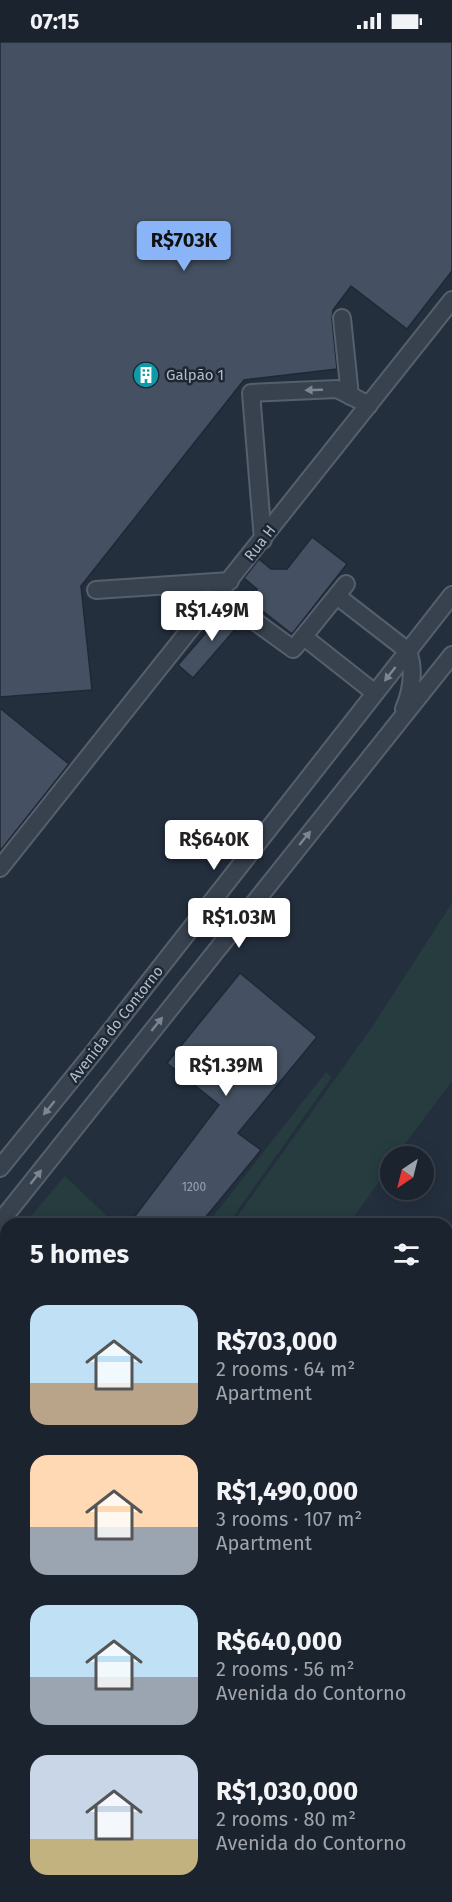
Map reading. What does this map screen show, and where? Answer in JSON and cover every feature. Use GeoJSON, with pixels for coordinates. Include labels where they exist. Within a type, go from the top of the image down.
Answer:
{"type":"FeatureCollection","features":[{"type":"Feature","properties":{"kind":"street","name":"Rua H"},"geometry":{"type":"LineString","coordinates":[[0,868],[452,300]]}},
{"type":"Feature","properties":{"kind":"street"},"geometry":{"type":"LineString","coordinates":[[342,318],[350,396]]}},
{"type":"Feature","properties":{"kind":"street"},"geometry":{"type":"LineString","coordinates":[[263,540],[251,393],[337,389],[369,405]]}},
{"type":"Feature","properties":{"kind":"street"},"geometry":{"type":"LineString","coordinates":[[96,590],[230,581]]}},
{"type":"Feature","properties":{"kind":"street"},"geometry":{"type":"LineString","coordinates":[[297,644],[341,590],[408,651],[412,664],[412,678],[409,697],[399,721]]}},
{"type":"Feature","properties":{"kind":"street","name":"Avenida do Contorno"},"geometry":{"type":"LineString","coordinates":[[0,1168],[94,1052],[452,595]]}},
{"type":"Feature","properties":{"kind":"street"},"geometry":{"type":"LineString","coordinates":[[256,622],[297,644],[375,693]]}},
{"type":"Feature","properties":{"kind":"street","name":"Avenida do Contorno"},"geometry":{"type":"LineString","coordinates":[[3,1218],[452,655]]}},
{"type":"Feature","properties":{"kind":"green space"},"geometry":{"type":"Polygon","coordinates":[[[452,903],[452,1081],[403,1146],[380,1146],[380,1180],[353,1218],[236,1218],[372,1027],[452,903]]]}},
{"type":"Feature","properties":{"kind":"green space"},"geometry":{"type":"Polygon","coordinates":[[[326,1072],[332,1077],[232,1218],[212,1218],[326,1072]]]}},
{"type":"Feature","properties":{"kind":"green space"},"geometry":{"type":"Polygon","coordinates":[[[65,1176],[109,1218],[29,1218],[65,1176]]]}},
{"type":"Feature","properties":{"kind":"building","name":"Galpão 1"},"geometry":{"type":"Polygon","coordinates":[[[0,42],[452,42],[452,271],[407,329],[351,286],[333,310],[337,369],[244,380],[81,586],[92,690],[0,697],[0,42]]]}},
{"type":"Feature","properties":{"kind":"building"},"geometry":{"type":"Polygon","coordinates":[[[312,537],[347,564],[292,634],[255,605],[257,589],[244,578],[259,559],[271,569],[287,569],[312,537]]]}},
{"type":"Feature","properties":{"kind":"building"},"geometry":{"type":"Polygon","coordinates":[[[230,605],[245,618],[193,678],[178,665],[230,605]]]}},
{"type":"Feature","properties":{"kind":"building"},"geometry":{"type":"Polygon","coordinates":[[[0,708],[69,764],[0,851],[0,708]]]}},
{"type":"Feature","properties":{"kind":"building"},"geometry":{"type":"Polygon","coordinates":[[[240,973],[317,1037],[238,1133],[261,1150],[205,1218],[134,1218],[219,1105],[167,1063],[240,973]]]}},
{"type":"Feature","properties":{"kind":"place","name":"Galpão 1"},"geometry":{"type":"Point","coordinates":[146,375]}}]}
